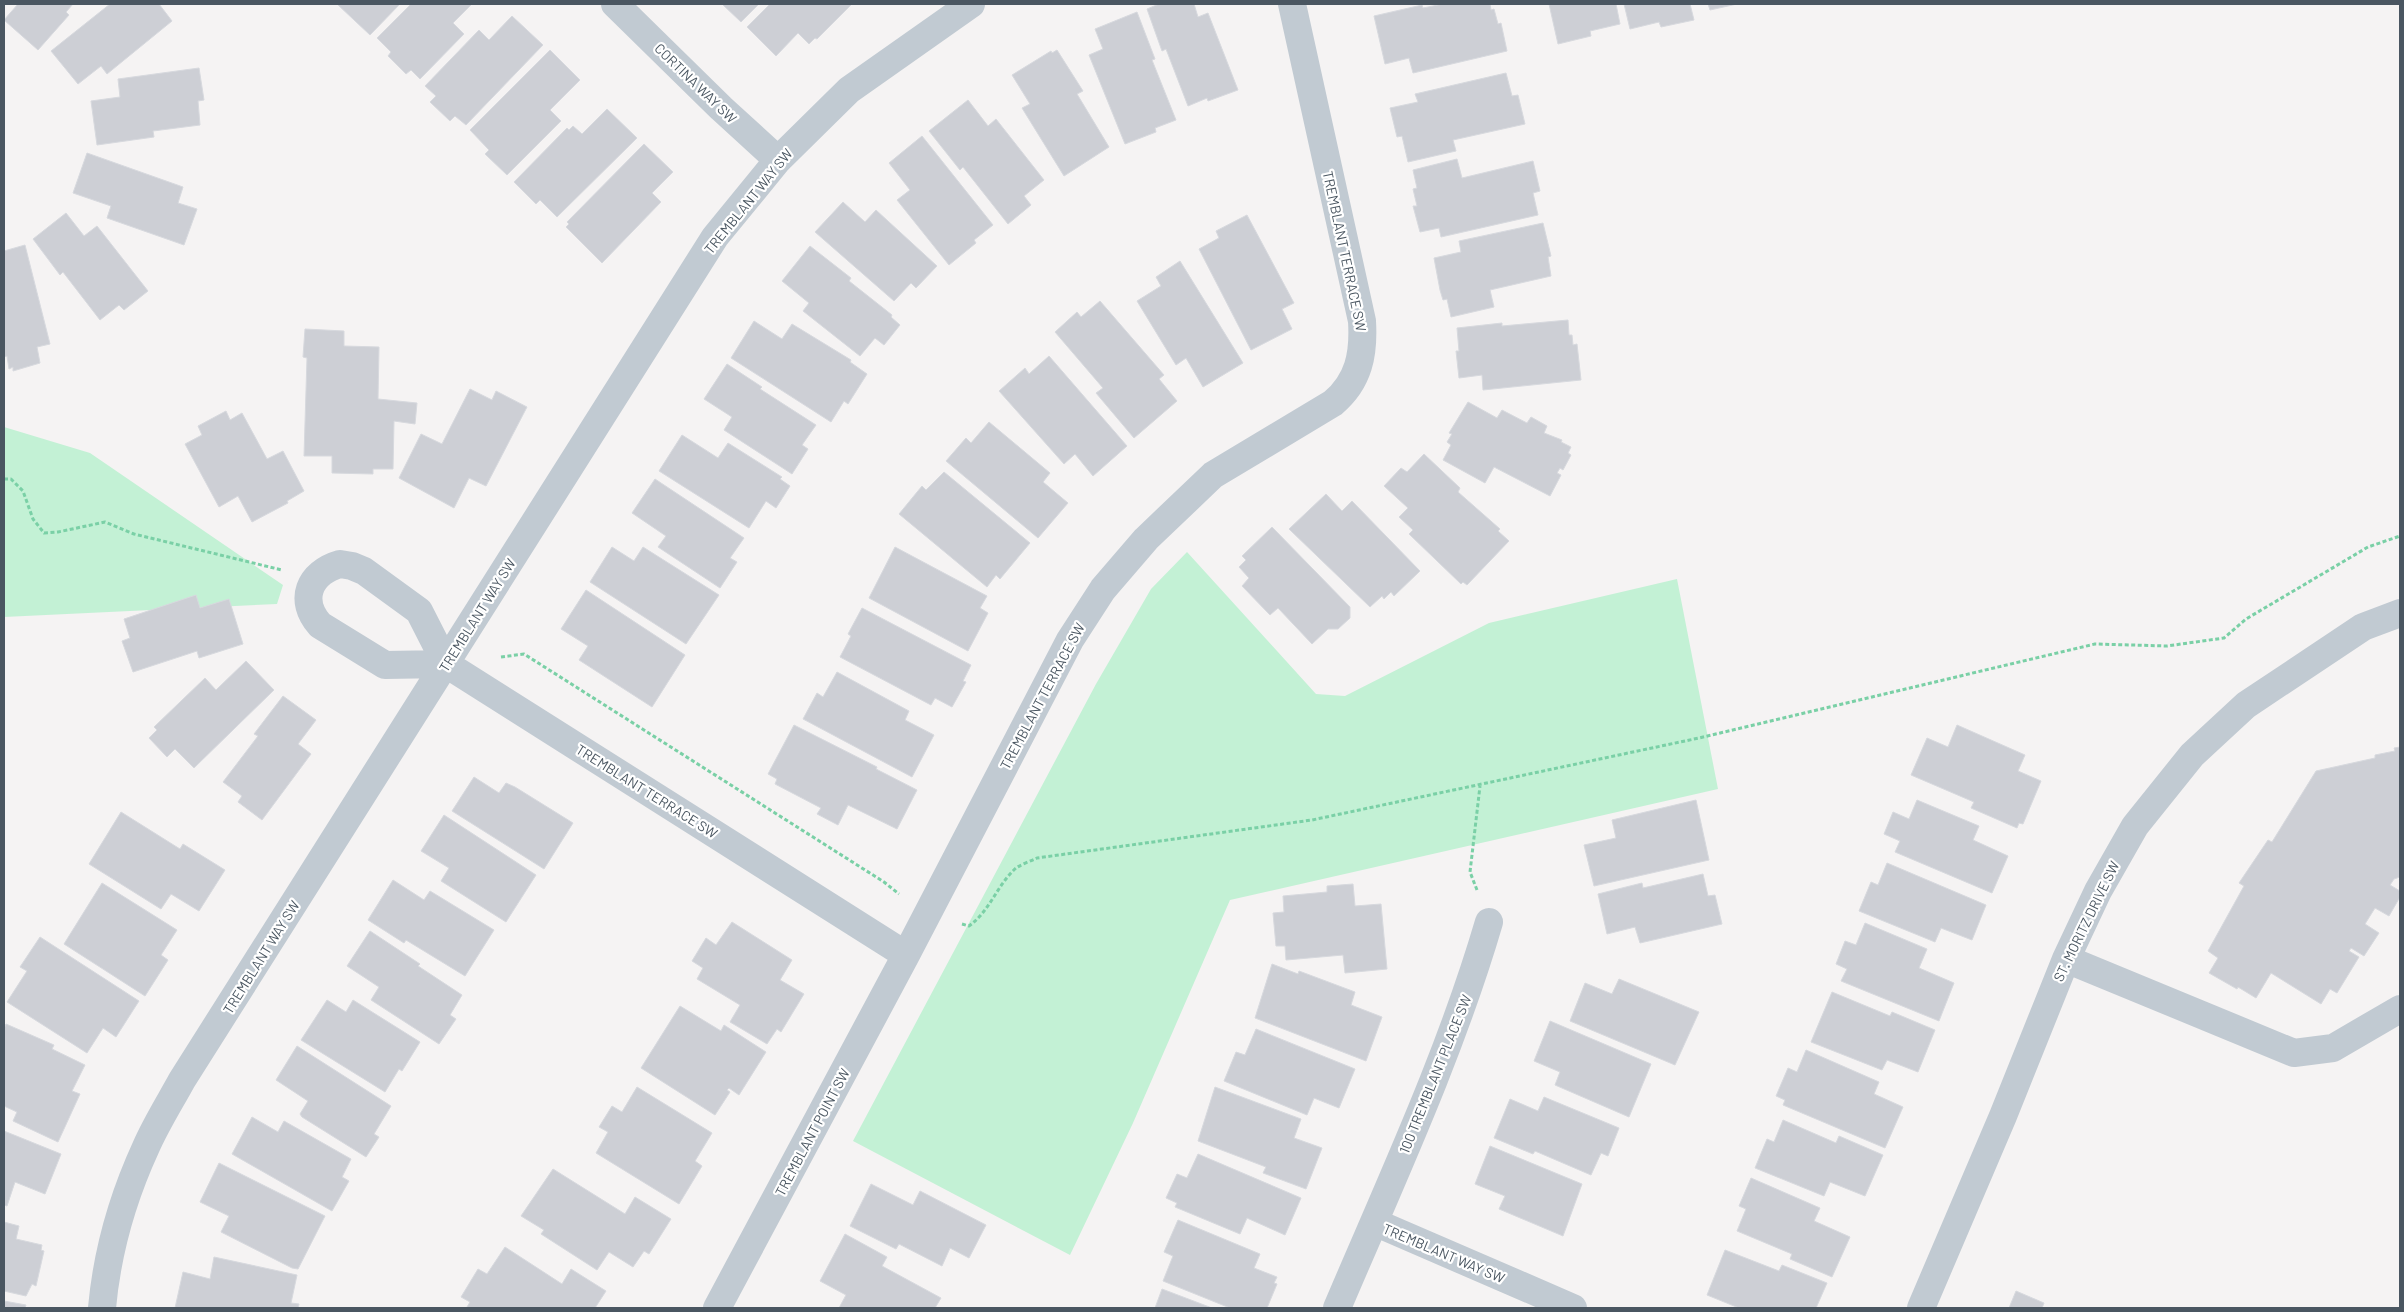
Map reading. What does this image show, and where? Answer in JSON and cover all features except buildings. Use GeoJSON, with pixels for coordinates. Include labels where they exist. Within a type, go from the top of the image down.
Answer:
{"type":"FeatureCollection","features":[{"type":"Feature","properties":{"kind":"street","name":"CORTINA WAY SW"},"geometry":{"type":"LineString","coordinates":[[615,4],[721,108],[778,160]]}},
{"type":"Feature","properties":{"kind":"street","name":"TREMBLANT WAY SW"},"geometry":{"type":"LineString","coordinates":[[102,1308],[104,1280],[124,1201],[150,1138],[182,1080],[715,238],[778,160],[849,90],[971,4]]}},
{"type":"Feature","properties":{"kind":"street","name":"TREMBLANT TERRACE SW"},"geometry":{"type":"LineString","coordinates":[[446,664],[906,956],[1070,640],[1104,588],[1146,539],[1213,475],[1333,403],[1346,392],[1355,374],[1364,345],[1362,321],[1292,4]]}},
{"type":"Feature","properties":{"kind":"street"},"geometry":{"type":"LineString","coordinates":[[340,564],[364,571],[419,611],[446,664],[385,665],[320,626],[313,617],[309,606],[308,595],[312,585],[318,575],[340,564]]}},
{"type":"Feature","properties":{"kind":"street","name":"ST. MORITZ DRIVE SW"},"geometry":{"type":"LineString","coordinates":[[1921,1308],[2003,1116],[2066,959],[2098,891],[2135,826],[2192,756],[2254,700],[2364,627],[2400,613]]}},
{"type":"Feature","properties":{"kind":"street","name":"100 TREMBLANT PLACE SW"},"geometry":{"type":"LineString","coordinates":[[1374,1222],[1439,1067],[1473,978],[1489,922]]}},
{"type":"Feature","properties":{"kind":"street","name":"TREMBLANT POINT SW"},"geometry":{"type":"LineString","coordinates":[[717,1308],[906,956]]}},
{"type":"Feature","properties":{"kind":"street"},"geometry":{"type":"LineString","coordinates":[[2066,959],[2294,1053],[2333,1048],[2400,1009]]}},
{"type":"Feature","properties":{"kind":"street","name":"TREMBLANT WAY SW"},"geometry":{"type":"LineString","coordinates":[[1337,1308],[1374,1222],[1573,1308]]}},
{"type":"Feature","properties":{"kind":"path"},"geometry":{"type":"LineString","coordinates":[[4,479],[11,479],[23,491],[33,519],[44,533],[58,532],[105,522],[134,534],[280,569],[312,585]]}},
{"type":"Feature","properties":{"kind":"path"},"geometry":{"type":"LineString","coordinates":[[446,664],[524,654],[884,882],[926,916],[969,926],[980,918],[1000,887],[1017,867],[1037,858],[1312,820],[1480,786],[1699,738],[2095,644],[2167,646],[2224,638],[2246,619],[2368,547],[2400,536]]}},
{"type":"Feature","properties":{"kind":"path"},"geometry":{"type":"LineString","coordinates":[[1480,786],[1470,872],[1489,922]]}},
{"type":"Feature","properties":{"kind":"green space"},"geometry":{"type":"Polygon","coordinates":[[[4,427],[90,453],[283,585],[277,604],[4,617],[4,427]]]}},
{"type":"Feature","properties":{"kind":"green space"},"geometry":{"type":"Polygon","coordinates":[[[1187,552],[1316,694],[1345,696],[1489,623],[1677,579],[1718,789],[1230,900],[1133,1123],[1070,1255],[853,1141],[1096,684],[1151,589],[1187,552]]]}}]}
